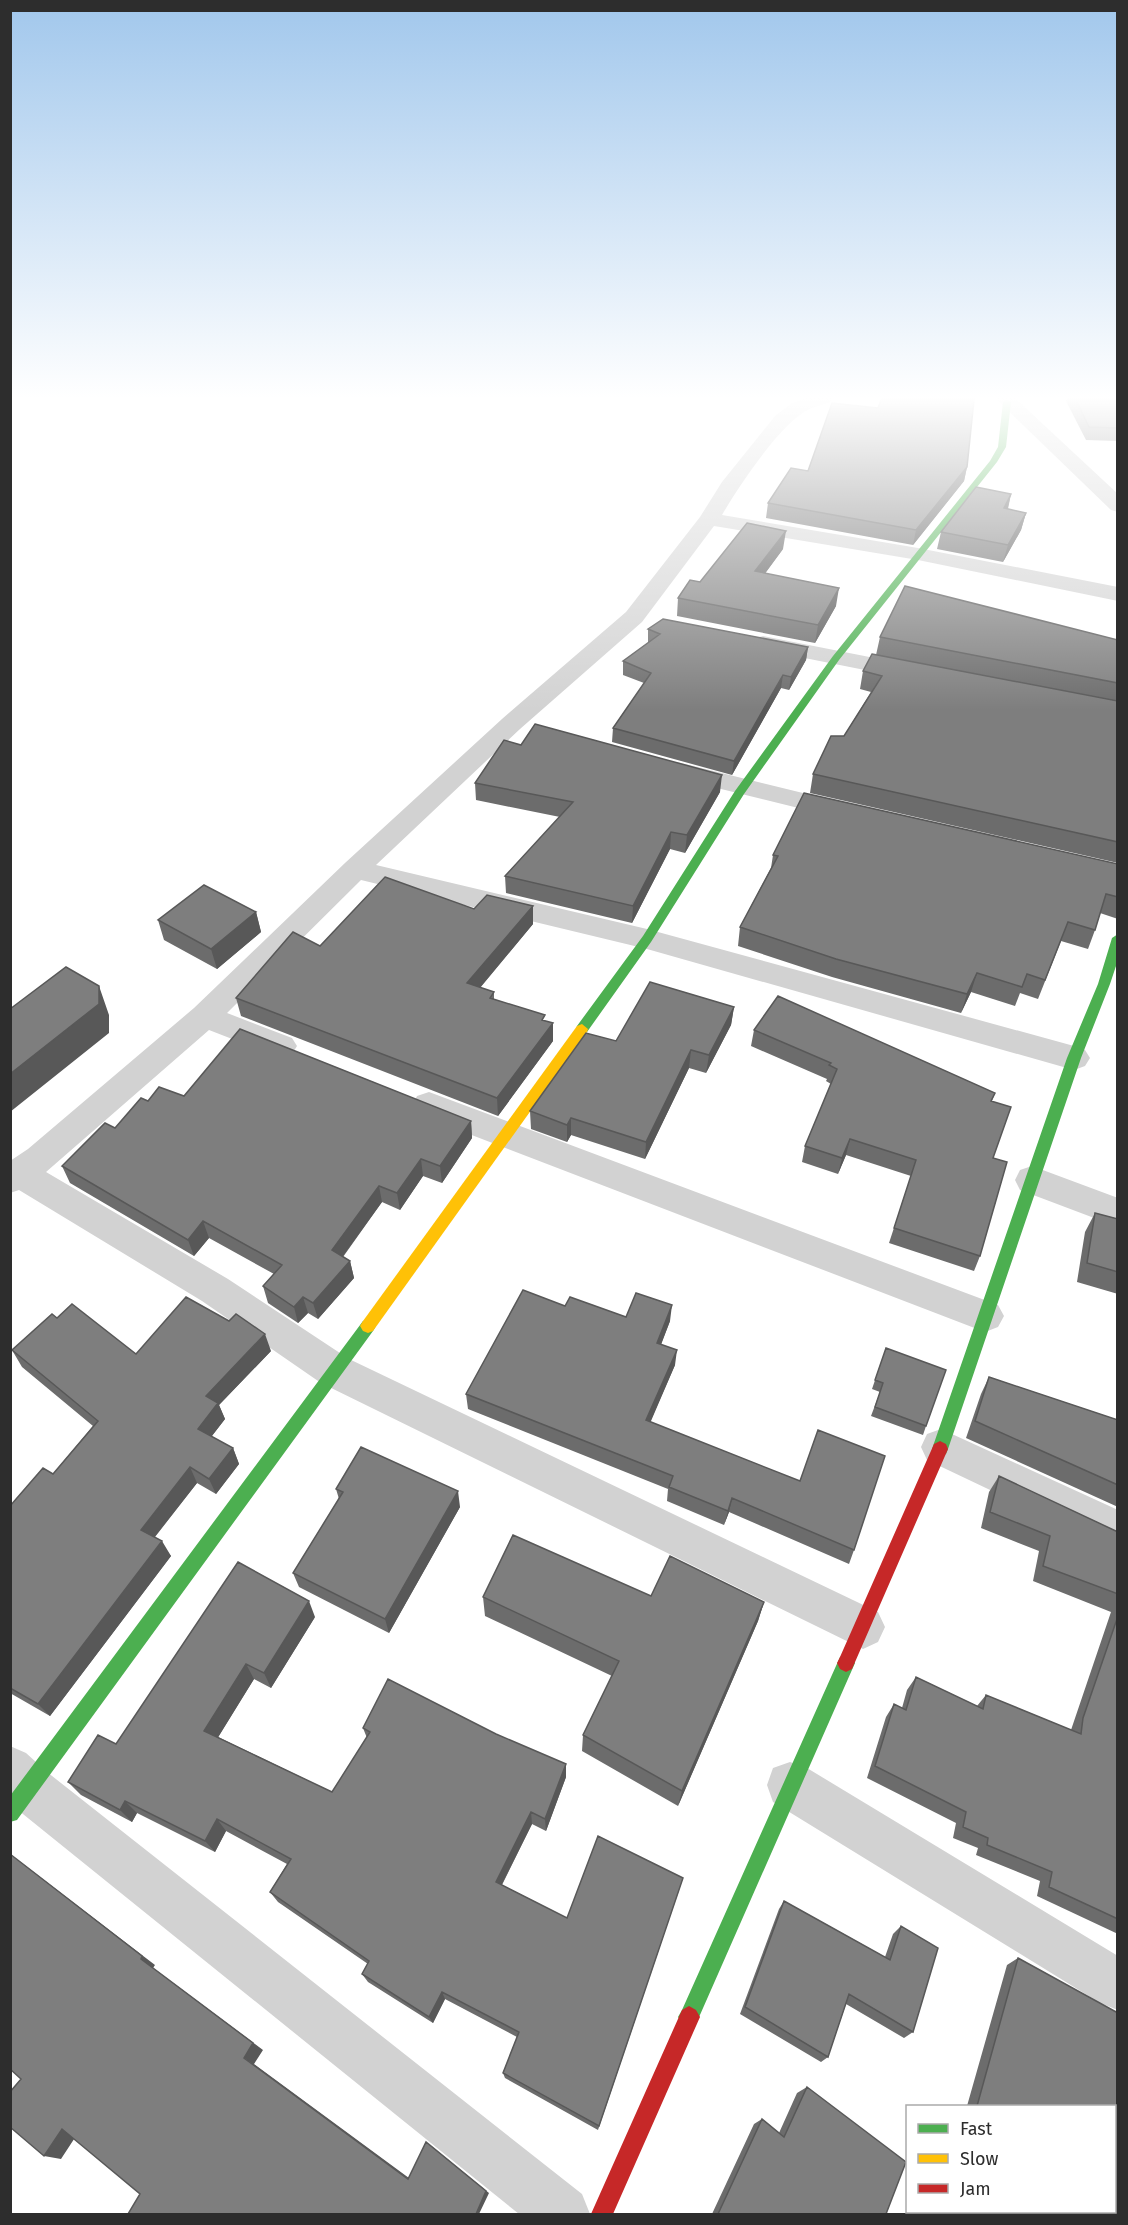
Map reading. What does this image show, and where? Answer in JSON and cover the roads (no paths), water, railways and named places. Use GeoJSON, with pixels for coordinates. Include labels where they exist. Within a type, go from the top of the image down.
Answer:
{"type":"FeatureCollection","features":[{"type":"Feature","properties":{"kind":"street"},"geometry":{"type":"LineString","coordinates":[[720,502],[646,620],[511,724],[355,869],[205,1016],[15,1176],[216,1290],[335,1371],[863,1627]]}},
{"type":"Feature","properties":{"kind":"street"},"geometry":{"type":"LineString","coordinates":[[562,2214],[17,1790],[335,1371],[647,939],[743,788],[836,658],[961,502]]}},
{"type":"Feature","properties":{"kind":"street"},"geometry":{"type":"LineString","coordinates":[[710,519],[918,554],[1118,594]]}},
{"type":"Feature","properties":{"kind":"street"},"geometry":{"type":"LineString","coordinates":[[735,638],[930,676]]}},
{"type":"Feature","properties":{"kind":"street"},"geometry":{"type":"LineString","coordinates":[[511,724],[544,733]]}},
{"type":"Feature","properties":{"kind":"street"},"geometry":{"type":"LineString","coordinates":[[654,764],[743,788],[868,816]]}},
{"type":"Feature","properties":{"kind":"street"},"geometry":{"type":"LineString","coordinates":[[355,869],[647,939],[1074,1058]]}},
{"type":"Feature","properties":{"kind":"street"},"geometry":{"type":"LineString","coordinates":[[602,2214],[941,1447],[1074,1058],[1111,986],[1118,938]]}},
{"type":"Feature","properties":{"kind":"street"},"geometry":{"type":"LineString","coordinates":[[205,1016],[305,1056]]}},
{"type":"Feature","properties":{"kind":"street"},"geometry":{"type":"LineString","coordinates":[[405,1095],[985,1316]]}},
{"type":"Feature","properties":{"kind":"street"},"geometry":{"type":"LineString","coordinates":[[1032,1180],[1118,1212]]}},
{"type":"Feature","properties":{"kind":"street"},"geometry":{"type":"LineString","coordinates":[[941,1447],[1118,1531]]}},
{"type":"Feature","properties":{"kind":"street"},"geometry":{"type":"LineString","coordinates":[[790,1785],[1118,1985]]}}]}
